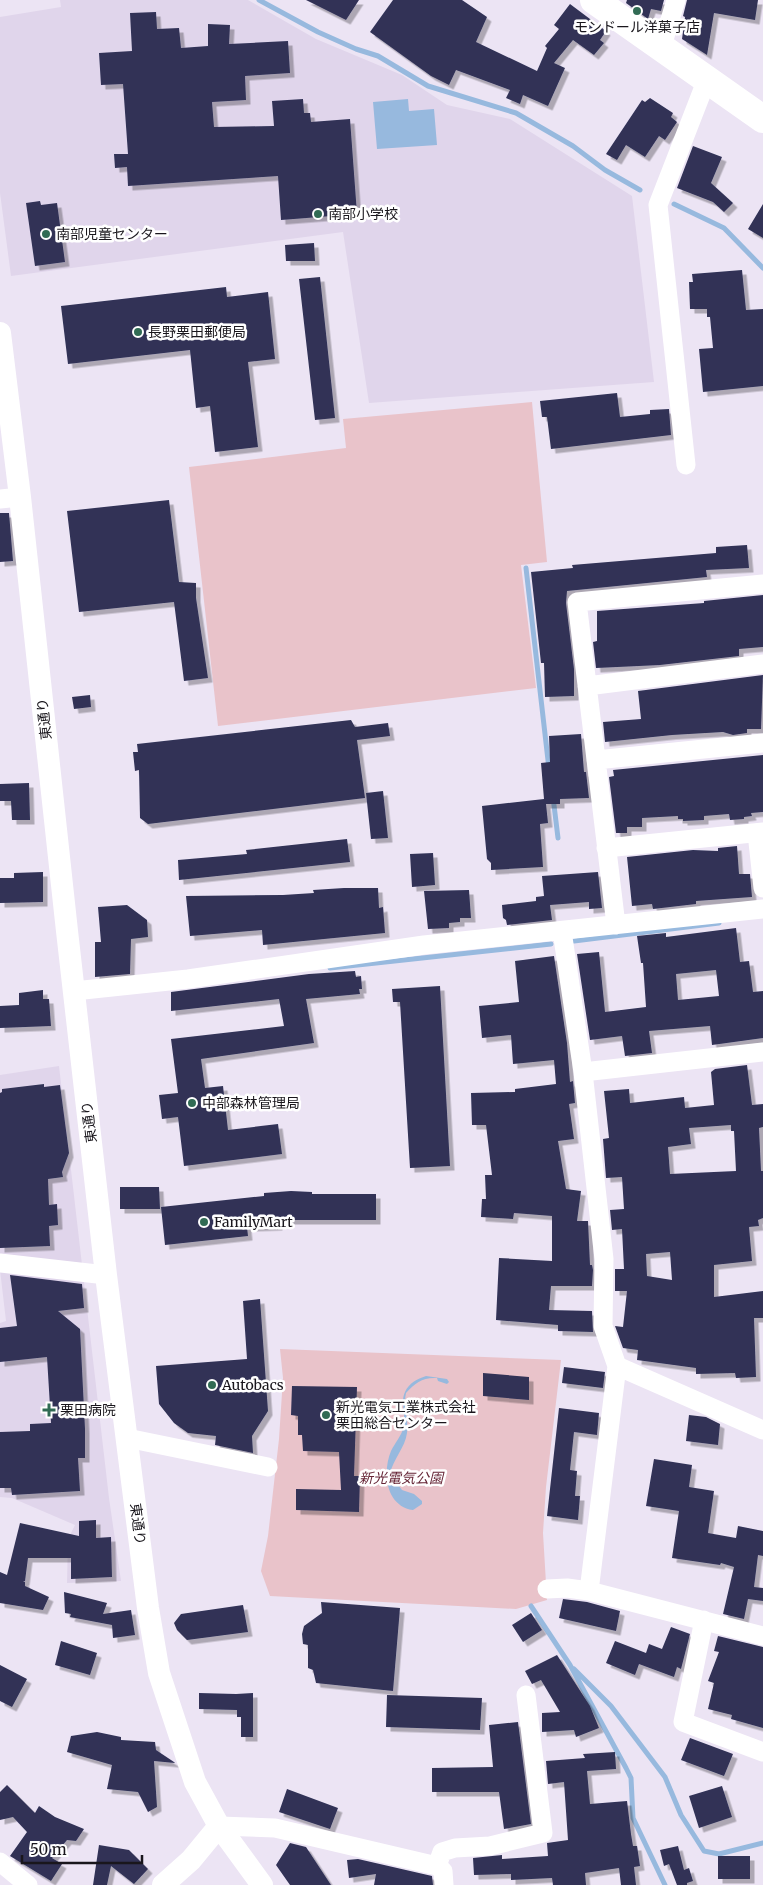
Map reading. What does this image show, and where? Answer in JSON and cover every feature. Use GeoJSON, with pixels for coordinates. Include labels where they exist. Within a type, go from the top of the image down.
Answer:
{"type":"FeatureCollection","features":[{"type":"Feature","properties":{"kind":"main road"},"geometry":{"type":"LineString","coordinates":[[594,0],[662,46],[763,119]]}},
{"type":"Feature","properties":{"kind":"street"},"geometry":{"type":"LineString","coordinates":[[662,46],[676,0]]}},
{"type":"Feature","properties":{"kind":"street"},"geometry":{"type":"LineString","coordinates":[[686,465],[658,205],[707,79]]}},
{"type":"Feature","properties":{"kind":"street","name":"東通り"},"geometry":{"type":"LineString","coordinates":[[0,333],[10,498],[74,992],[106,1275],[148,1608],[159,1673],[195,1782],[219,1826],[262,1885]]}},
{"type":"Feature","properties":{"kind":"street"},"geometry":{"type":"LineString","coordinates":[[616,925],[577,602],[763,584]]}},
{"type":"Feature","properties":{"kind":"street"},"geometry":{"type":"LineString","coordinates":[[587,686],[763,664]]}},
{"type":"Feature","properties":{"kind":"street"},"geometry":{"type":"LineString","coordinates":[[596,760],[763,743]]}},
{"type":"Feature","properties":{"kind":"street"},"geometry":{"type":"LineString","coordinates":[[606,848],[760,832],[763,888]]}},
{"type":"Feature","properties":{"kind":"street"},"geometry":{"type":"LineString","coordinates":[[74,992],[188,979],[424,945],[763,908]]}},
{"type":"Feature","properties":{"kind":"street"},"geometry":{"type":"LineString","coordinates":[[562,931],[584,1072],[604,1259],[603,1326],[617,1366],[589,1591]]}},
{"type":"Feature","properties":{"kind":"street"},"geometry":{"type":"LineString","coordinates":[[584,1072],[763,1052]]}},
{"type":"Feature","properties":{"kind":"street"},"geometry":{"type":"LineString","coordinates":[[0,1263],[106,1275]]}},
{"type":"Feature","properties":{"kind":"street"},"geometry":{"type":"LineString","coordinates":[[617,1366],[763,1430]]}},
{"type":"Feature","properties":{"kind":"street"},"geometry":{"type":"LineString","coordinates":[[127,1438],[268,1467]]}},
{"type":"Feature","properties":{"kind":"street"},"geometry":{"type":"LineString","coordinates":[[547,1588],[589,1591],[763,1636]]}},
{"type":"Feature","properties":{"kind":"street"},"geometry":{"type":"LineString","coordinates":[[704,1620],[683,1722],[763,1752]]}},
{"type":"Feature","properties":{"kind":"street"},"geometry":{"type":"LineString","coordinates":[[436,1866],[442,1852],[455,1848],[490,1846],[543,1834],[526,1695]]}},
{"type":"Feature","properties":{"kind":"street"},"geometry":{"type":"LineString","coordinates":[[163,1885],[191,1860],[219,1826],[275,1828],[436,1866],[442,1872],[444,1885]]}},
{"type":"Feature","properties":{"kind":"street"},"geometry":{"type":"LineString","coordinates":[[0,1862],[28,1885]]}},
{"type":"Feature","properties":{"kind":"shaded area","name":"南部小学校"},"geometry":{"type":"Polygon","coordinates":[[[60,0],[248,0],[316,39],[402,75],[447,105],[510,119],[632,196],[654,382],[369,403],[343,232],[11,276],[0,193],[0,17],[61,7],[60,0]]]}},
{"type":"Feature","properties":{"kind":"shaded area","name":"栗田病院"},"geometry":{"type":"Polygon","coordinates":[[[59,1066],[109,1498],[121,1581],[67,1583],[68,1539],[75,1525],[12,1498],[0,1497],[0,1323],[6,1321],[0,1270],[0,1075],[59,1066]]]}},
{"type":"Feature","properties":{"kind":"green space"},"geometry":{"type":"Polygon","coordinates":[[[532,402],[547,562],[521,565],[536,688],[218,726],[189,467],[346,448],[343,419],[532,402]]]}},
{"type":"Feature","properties":{"kind":"green space","name":"新光電気公園"},"geometry":{"type":"Polygon","coordinates":[[[280,1349],[561,1360],[546,1487],[543,1533],[547,1600],[516,1609],[270,1596],[261,1571],[268,1536],[279,1439],[283,1378],[280,1349]]]}},
{"type":"Feature","properties":{"kind":"water"},"geometry":{"type":"Polygon","coordinates":[[[408,99],[409,111],[434,109],[437,145],[377,149],[373,102],[408,99]]]}},
{"type":"Feature","properties":{"kind":"water"},"geometry":{"type":"Polygon","coordinates":[[[426,1376],[447,1379],[449,1382],[447,1384],[438,1381],[437,1378],[423,1380],[406,1393],[407,1433],[390,1474],[402,1490],[414,1494],[422,1501],[422,1504],[413,1510],[397,1502],[392,1495],[387,1478],[387,1469],[391,1451],[404,1427],[403,1400],[405,1392],[414,1382],[426,1376]]]}},
{"type":"Feature","properties":{"kind":"building"},"geometry":{"type":"Polygon","coordinates":[[[306,0],[359,0],[346,20],[306,0]]]}},
{"type":"Feature","properties":{"kind":"building"},"geometry":{"type":"Polygon","coordinates":[[[393,0],[462,0],[487,17],[476,42],[537,71],[547,48],[545,46],[559,29],[554,25],[570,4],[606,31],[600,40],[604,43],[594,55],[573,40],[554,63],[565,68],[548,106],[523,95],[520,104],[506,98],[510,90],[456,70],[449,85],[431,76],[370,32],[393,0]]]}},
{"type":"Feature","properties":{"kind":"building","name":"モンドール洋菓子店"},"geometry":{"type":"Polygon","coordinates":[[[627,0],[664,0],[661,11],[651,9],[648,19],[626,3],[627,0]]]}},
{"type":"Feature","properties":{"kind":"building"},"geometry":{"type":"Polygon","coordinates":[[[687,0],[758,0],[755,20],[714,13],[707,55],[682,39],[685,17],[683,16],[687,0]]]}},
{"type":"Feature","properties":{"kind":"building"},"geometry":{"type":"Polygon","coordinates":[[[156,12],[157,29],[179,28],[181,48],[208,46],[208,24],[230,25],[229,44],[288,41],[290,73],[245,76],[246,100],[212,102],[214,127],[274,126],[272,101],[303,99],[304,113],[310,113],[311,122],[350,119],[357,214],[281,220],[278,176],[128,186],[127,167],[115,168],[114,154],[128,154],[123,84],[101,85],[99,53],[132,51],[130,13],[156,12]]]}},
{"type":"Feature","properties":{"kind":"building"},"geometry":{"type":"Polygon","coordinates":[[[650,98],[673,113],[671,117],[677,122],[665,140],[659,136],[645,157],[626,145],[617,160],[606,154],[642,100],[645,102],[650,98]]]}},
{"type":"Feature","properties":{"kind":"building"},"geometry":{"type":"Polygon","coordinates":[[[693,146],[722,157],[711,183],[733,203],[724,212],[713,202],[677,188],[693,146]]]}},
{"type":"Feature","properties":{"kind":"building","name":"南部児童センター"},"geometry":{"type":"Polygon","coordinates":[[[40,201],[41,205],[57,203],[65,262],[35,266],[26,203],[40,201]]]}},
{"type":"Feature","properties":{"kind":"building"},"geometry":{"type":"Polygon","coordinates":[[[763,204],[763,238],[748,229],[763,204]]]}},
{"type":"Feature","properties":{"kind":"building"},"geometry":{"type":"Polygon","coordinates":[[[314,243],[315,261],[286,261],[285,245],[314,243]]]}},
{"type":"Feature","properties":{"kind":"building"},"geometry":{"type":"Polygon","coordinates":[[[742,270],[746,310],[763,309],[763,386],[703,392],[699,349],[713,348],[710,317],[707,317],[707,309],[690,309],[689,282],[693,282],[692,274],[742,270]]]}},
{"type":"Feature","properties":{"kind":"building"},"geometry":{"type":"Polygon","coordinates":[[[320,277],[335,418],[315,420],[299,279],[320,277]]]}},
{"type":"Feature","properties":{"kind":"building"},"geometry":{"type":"Polygon","coordinates":[[[226,287],[227,297],[268,292],[275,359],[248,362],[258,447],[215,452],[210,406],[196,408],[190,350],[68,364],[61,306],[226,287]]]}},
{"type":"Feature","properties":{"kind":"building"},"geometry":{"type":"Polygon","coordinates":[[[617,393],[620,417],[650,414],[650,410],[669,409],[671,435],[551,449],[547,417],[542,417],[540,401],[617,393]]]}},
{"type":"Feature","properties":{"kind":"building"},"geometry":{"type":"Polygon","coordinates":[[[169,500],[179,582],[196,583],[196,598],[208,678],[184,681],[174,602],[79,612],[67,511],[169,500]]]}},
{"type":"Feature","properties":{"kind":"building"},"geometry":{"type":"Polygon","coordinates":[[[0,513],[9,513],[13,561],[0,562],[0,513]]]}},
{"type":"Feature","properties":{"kind":"building"},"geometry":{"type":"Polygon","coordinates":[[[747,545],[749,568],[706,570],[707,577],[567,591],[566,603],[574,669],[574,696],[545,697],[544,663],[541,663],[531,572],[573,568],[572,565],[716,553],[716,547],[747,545]]]}},
{"type":"Feature","properties":{"kind":"building"},"geometry":{"type":"Polygon","coordinates":[[[763,595],[763,647],[739,649],[739,656],[660,665],[596,668],[593,642],[597,641],[597,611],[704,603],[704,601],[763,595]]]}},
{"type":"Feature","properties":{"kind":"building"},"geometry":{"type":"Polygon","coordinates":[[[763,675],[761,729],[747,729],[747,733],[733,735],[723,732],[605,742],[603,722],[641,719],[638,691],[763,675]]]}},
{"type":"Feature","properties":{"kind":"building"},"geometry":{"type":"Polygon","coordinates":[[[90,695],[91,707],[74,709],[72,697],[90,695]]]}},
{"type":"Feature","properties":{"kind":"building"},"geometry":{"type":"Polygon","coordinates":[[[351,720],[355,727],[388,723],[390,736],[357,740],[365,798],[148,824],[140,818],[139,770],[135,771],[133,752],[138,752],[137,744],[351,720]]]}},
{"type":"Feature","properties":{"kind":"building"},"geometry":{"type":"Polygon","coordinates":[[[581,734],[584,772],[586,772],[589,798],[560,799],[560,804],[546,804],[548,823],[540,824],[543,867],[491,870],[491,863],[487,859],[482,806],[544,799],[541,763],[550,762],[549,736],[581,734]]]}},
{"type":"Feature","properties":{"kind":"building"},"geometry":{"type":"Polygon","coordinates":[[[763,755],[763,812],[751,813],[752,816],[744,817],[744,819],[730,820],[729,814],[704,816],[704,820],[683,821],[683,819],[678,819],[678,816],[642,818],[642,827],[627,827],[627,833],[616,833],[609,777],[614,776],[613,770],[763,755]]]}},
{"type":"Feature","properties":{"kind":"building"},"geometry":{"type":"Polygon","coordinates":[[[29,783],[30,820],[12,820],[11,801],[0,801],[0,784],[29,783]]]}},
{"type":"Feature","properties":{"kind":"building"},"geometry":{"type":"Polygon","coordinates":[[[383,791],[388,838],[371,839],[366,793],[383,791]]]}},
{"type":"Feature","properties":{"kind":"building"},"geometry":{"type":"Polygon","coordinates":[[[347,839],[350,862],[179,880],[178,860],[247,854],[246,850],[347,839]]]}},
{"type":"Feature","properties":{"kind":"building"},"geometry":{"type":"Polygon","coordinates":[[[737,846],[739,874],[750,874],[752,897],[696,901],[696,904],[653,909],[652,904],[632,906],[627,857],[693,850],[718,851],[718,848],[737,846]]]}},
{"type":"Feature","properties":{"kind":"building"},"geometry":{"type":"Polygon","coordinates":[[[433,853],[435,885],[412,887],[410,854],[433,853]]]}},
{"type":"Feature","properties":{"kind":"building"},"geometry":{"type":"Polygon","coordinates":[[[43,872],[43,902],[0,903],[0,878],[14,878],[14,873],[43,872]]]}},
{"type":"Feature","properties":{"kind":"building"},"geometry":{"type":"Polygon","coordinates":[[[598,872],[602,908],[589,909],[589,902],[550,905],[552,920],[507,925],[506,920],[503,918],[502,905],[536,901],[536,897],[544,896],[542,876],[598,872]]]}},
{"type":"Feature","properties":{"kind":"building"},"geometry":{"type":"Polygon","coordinates":[[[378,888],[379,908],[383,907],[385,933],[263,945],[262,930],[190,936],[186,896],[283,895],[314,893],[313,890],[378,888]]]}},
{"type":"Feature","properties":{"kind":"building"},"geometry":{"type":"Polygon","coordinates":[[[469,890],[471,918],[460,918],[460,922],[449,923],[449,928],[428,929],[424,891],[469,890]]]}},
{"type":"Feature","properties":{"kind":"building"},"geometry":{"type":"Polygon","coordinates":[[[127,905],[147,920],[148,937],[131,939],[130,974],[95,977],[95,942],[101,942],[98,907],[127,905]]]}},
{"type":"Feature","properties":{"kind":"building"},"geometry":{"type":"Polygon","coordinates":[[[736,928],[740,962],[749,961],[753,992],[763,991],[763,1038],[712,1045],[710,1026],[649,1031],[652,1053],[625,1056],[622,1036],[590,1040],[577,954],[599,952],[605,1012],[646,1007],[643,963],[641,963],[637,936],[666,933],[666,937],[736,928]],[[716,970],[676,974],[678,1000],[719,996],[716,970]]]}},
{"type":"Feature","properties":{"kind":"building"},"geometry":{"type":"Polygon","coordinates":[[[554,956],[567,1043],[570,1082],[573,1081],[575,1103],[569,1104],[574,1139],[558,1141],[566,1189],[581,1191],[577,1221],[588,1221],[590,1265],[592,1265],[593,1270],[592,1286],[551,1286],[549,1310],[592,1311],[593,1332],[558,1331],[558,1325],[496,1320],[499,1258],[552,1261],[552,1216],[514,1213],[513,1219],[481,1217],[482,1199],[486,1199],[485,1175],[492,1175],[486,1125],[472,1125],[471,1093],[515,1092],[515,1089],[556,1084],[554,1060],[513,1064],[511,1035],[482,1038],[479,1006],[519,1002],[515,961],[554,956]]]}},
{"type":"Feature","properties":{"kind":"building"},"geometry":{"type":"Polygon","coordinates":[[[355,971],[356,977],[361,976],[362,989],[359,989],[360,994],[306,999],[314,1043],[201,1059],[205,1088],[223,1086],[228,1130],[278,1124],[282,1154],[184,1166],[178,1117],[162,1119],[159,1095],[178,1093],[171,1039],[284,1026],[279,999],[171,1011],[171,992],[309,974],[355,971]]]}},
{"type":"Feature","properties":{"kind":"building"},"geometry":{"type":"Polygon","coordinates":[[[440,986],[450,1166],[410,1168],[400,1002],[393,1002],[392,989],[440,986]]]}},
{"type":"Feature","properties":{"kind":"building"},"geometry":{"type":"Polygon","coordinates":[[[43,990],[43,999],[49,999],[51,1026],[0,1028],[0,1006],[19,1005],[19,993],[43,990]]]}},
{"type":"Feature","properties":{"kind":"building"},"geometry":{"type":"Polygon","coordinates":[[[747,1065],[752,1105],[763,1104],[763,1127],[759,1128],[761,1171],[763,1171],[763,1218],[758,1220],[759,1226],[749,1227],[752,1261],[714,1265],[714,1297],[763,1291],[763,1318],[754,1318],[756,1377],[736,1378],[735,1373],[696,1374],[696,1368],[637,1360],[638,1350],[623,1348],[615,1326],[623,1327],[627,1291],[615,1291],[615,1269],[624,1269],[622,1229],[612,1230],[610,1210],[624,1209],[622,1177],[606,1178],[603,1139],[609,1138],[604,1091],[629,1089],[630,1103],[684,1097],[685,1108],[714,1105],[711,1072],[715,1069],[747,1065]],[[731,1125],[689,1128],[691,1144],[668,1147],[670,1174],[736,1171],[734,1131],[731,1131],[731,1125]],[[670,1252],[646,1254],[647,1276],[672,1280],[670,1252]]]}},
{"type":"Feature","properties":{"kind":"building"},"geometry":{"type":"Polygon","coordinates":[[[44,1084],[44,1087],[60,1085],[69,1153],[62,1172],[63,1177],[48,1179],[49,1205],[57,1204],[58,1225],[49,1226],[50,1246],[0,1248],[0,1093],[2,1089],[44,1084]]]}},
{"type":"Feature","properties":{"kind":"building"},"geometry":{"type":"Polygon","coordinates":[[[120,1187],[159,1187],[160,1209],[120,1209],[120,1187]]]}},
{"type":"Feature","properties":{"kind":"building"},"geometry":{"type":"Polygon","coordinates":[[[312,1192],[312,1194],[376,1194],[376,1220],[278,1220],[278,1226],[247,1227],[248,1236],[165,1245],[161,1207],[264,1196],[264,1193],[312,1192]]]}},
{"type":"Feature","properties":{"kind":"building"},"geometry":{"type":"Polygon","coordinates":[[[10,1275],[82,1284],[84,1308],[58,1311],[80,1329],[85,1458],[78,1458],[80,1491],[12,1495],[11,1488],[0,1488],[0,1432],[30,1431],[30,1424],[51,1423],[47,1357],[0,1362],[0,1328],[17,1326],[10,1275]]]}},
{"type":"Feature","properties":{"kind":"building","name":"Autobacs"},"geometry":{"type":"Polygon","coordinates":[[[260,1299],[268,1411],[252,1436],[253,1453],[215,1445],[216,1436],[188,1433],[174,1423],[159,1404],[156,1366],[247,1359],[243,1301],[260,1299]]]}},
{"type":"Feature","properties":{"kind":"building"},"geometry":{"type":"Polygon","coordinates":[[[564,1367],[605,1372],[603,1388],[562,1383],[564,1367]]]}},
{"type":"Feature","properties":{"kind":"building"},"geometry":{"type":"Polygon","coordinates":[[[483,1373],[529,1377],[529,1400],[483,1396],[483,1373]]]}},
{"type":"Feature","properties":{"kind":"building"},"geometry":{"type":"Polygon","coordinates":[[[292,1386],[357,1387],[354,1476],[360,1476],[359,1512],[296,1510],[296,1489],[341,1490],[339,1452],[303,1451],[302,1435],[298,1435],[298,1416],[291,1415],[292,1386]]]}},
{"type":"Feature","properties":{"kind":"building"},"geometry":{"type":"Polygon","coordinates":[[[559,1408],[599,1413],[597,1435],[574,1432],[570,1470],[577,1471],[575,1496],[580,1496],[578,1520],[547,1516],[559,1408]]]}},
{"type":"Feature","properties":{"kind":"building"},"geometry":{"type":"Polygon","coordinates":[[[689,1415],[706,1417],[720,1424],[718,1445],[686,1441],[689,1415]]]}},
{"type":"Feature","properties":{"kind":"building"},"geometry":{"type":"Polygon","coordinates":[[[654,1459],[692,1465],[689,1487],[714,1491],[708,1533],[736,1538],[738,1526],[763,1531],[763,1556],[758,1555],[754,1587],[763,1588],[763,1601],[748,1599],[744,1619],[723,1614],[734,1567],[721,1563],[720,1565],[672,1558],[679,1511],[646,1506],[654,1459]]]}},
{"type":"Feature","properties":{"kind":"building"},"geometry":{"type":"Polygon","coordinates":[[[96,1520],[96,1538],[111,1537],[112,1577],[71,1579],[71,1558],[28,1558],[25,1581],[23,1581],[25,1586],[49,1597],[43,1610],[0,1603],[0,1572],[7,1575],[20,1523],[79,1536],[79,1521],[96,1520]]]}},
{"type":"Feature","properties":{"kind":"building"},"geometry":{"type":"Polygon","coordinates":[[[64,1592],[107,1603],[103,1614],[131,1610],[135,1635],[113,1638],[112,1625],[70,1617],[71,1614],[65,1613],[64,1592]]]}},
{"type":"Feature","properties":{"kind":"building"},"geometry":{"type":"Polygon","coordinates":[[[563,1599],[587,1602],[620,1611],[616,1631],[559,1618],[563,1599]]]}},
{"type":"Feature","properties":{"kind":"building"},"geometry":{"type":"Polygon","coordinates":[[[321,1602],[400,1608],[393,1691],[316,1683],[313,1670],[308,1668],[308,1645],[303,1644],[302,1634],[304,1626],[322,1613],[321,1602]]]}},
{"type":"Feature","properties":{"kind":"building"},"geometry":{"type":"Polygon","coordinates":[[[243,1605],[248,1632],[187,1640],[177,1630],[174,1623],[181,1614],[243,1605]]]}},
{"type":"Feature","properties":{"kind":"building"},"geometry":{"type":"Polygon","coordinates":[[[531,1613],[542,1630],[523,1642],[512,1625],[531,1613]]]}},
{"type":"Feature","properties":{"kind":"building"},"geometry":{"type":"Polygon","coordinates":[[[671,1627],[690,1634],[681,1669],[677,1667],[674,1677],[639,1664],[635,1675],[606,1663],[615,1641],[646,1653],[649,1644],[662,1649],[671,1627]]]}},
{"type":"Feature","properties":{"kind":"building"},"geometry":{"type":"Polygon","coordinates":[[[718,1636],[763,1647],[763,1728],[731,1719],[732,1715],[708,1709],[714,1683],[708,1681],[719,1652],[714,1651],[718,1636]]]}},
{"type":"Feature","properties":{"kind":"building"},"geometry":{"type":"Polygon","coordinates":[[[61,1641],[97,1653],[90,1675],[55,1665],[61,1641]]]}},
{"type":"Feature","properties":{"kind":"building"},"geometry":{"type":"Polygon","coordinates":[[[557,1655],[590,1706],[599,1728],[576,1737],[574,1730],[542,1732],[542,1713],[560,1712],[541,1680],[532,1684],[525,1671],[557,1655]]]}},
{"type":"Feature","properties":{"kind":"building"},"geometry":{"type":"Polygon","coordinates":[[[0,1665],[27,1679],[12,1707],[0,1701],[0,1665]]]}},
{"type":"Feature","properties":{"kind":"building"},"geometry":{"type":"Polygon","coordinates":[[[199,1693],[253,1693],[253,1737],[241,1737],[241,1717],[237,1717],[237,1710],[199,1709],[199,1693]]]}},
{"type":"Feature","properties":{"kind":"building"},"geometry":{"type":"Polygon","coordinates":[[[387,1695],[482,1698],[480,1730],[386,1727],[387,1695]]]}},
{"type":"Feature","properties":{"kind":"building"},"geometry":{"type":"Polygon","coordinates":[[[518,1722],[531,1824],[504,1829],[499,1792],[432,1792],[432,1768],[493,1767],[489,1725],[518,1722]]]}},
{"type":"Feature","properties":{"kind":"building"},"geometry":{"type":"Polygon","coordinates":[[[97,1732],[121,1737],[121,1740],[155,1742],[156,1750],[175,1763],[154,1761],[157,1807],[148,1812],[138,1792],[107,1789],[112,1765],[67,1752],[71,1736],[97,1732]]]}},
{"type":"Feature","properties":{"kind":"building"},"geometry":{"type":"Polygon","coordinates":[[[690,1738],[733,1754],[724,1776],[681,1760],[690,1738]]]}},
{"type":"Feature","properties":{"kind":"building"},"geometry":{"type":"Polygon","coordinates":[[[615,1752],[616,1769],[587,1771],[590,1804],[627,1801],[633,1846],[637,1846],[640,1866],[634,1867],[636,1885],[621,1885],[619,1868],[585,1873],[586,1885],[553,1885],[552,1878],[511,1880],[511,1874],[474,1875],[473,1858],[502,1855],[502,1859],[548,1856],[547,1843],[568,1840],[564,1782],[548,1784],[546,1761],[585,1758],[583,1754],[615,1752]]]}},
{"type":"Feature","properties":{"kind":"building"},"geometry":{"type":"Polygon","coordinates":[[[7,1785],[35,1813],[39,1806],[55,1817],[84,1829],[76,1841],[67,1840],[52,1858],[62,1864],[51,1881],[10,1856],[27,1832],[13,1817],[0,1820],[0,1792],[7,1785]]]}},
{"type":"Feature","properties":{"kind":"building"},"geometry":{"type":"Polygon","coordinates":[[[722,1786],[732,1817],[699,1828],[689,1796],[722,1786]]]}},
{"type":"Feature","properties":{"kind":"building"},"geometry":{"type":"Polygon","coordinates":[[[287,1789],[338,1808],[330,1829],[279,1812],[287,1789]]]}},
{"type":"Feature","properties":{"kind":"building"},"geometry":{"type":"Polygon","coordinates":[[[290,1843],[306,1847],[331,1885],[290,1885],[276,1865],[290,1843]]]}},
{"type":"Feature","properties":{"kind":"building"},"geometry":{"type":"Polygon","coordinates":[[[99,1845],[129,1850],[148,1869],[134,1884],[111,1866],[107,1885],[93,1885],[99,1845]]]}},
{"type":"Feature","properties":{"kind":"building"},"geometry":{"type":"Polygon","coordinates":[[[678,1846],[684,1870],[689,1868],[693,1881],[687,1883],[687,1885],[677,1885],[669,1864],[664,1866],[660,1850],[678,1846]]]}},
{"type":"Feature","properties":{"kind":"building"},"geometry":{"type":"Polygon","coordinates":[[[718,1856],[750,1856],[750,1879],[718,1879],[718,1856]]]}},
{"type":"Feature","properties":{"kind":"building"},"geometry":{"type":"Polygon","coordinates":[[[358,1859],[432,1876],[433,1885],[374,1885],[376,1874],[349,1878],[347,1860],[358,1859]]]}},
{"type":"Feature","properties":{"kind":"waterway"},"geometry":{"type":"LineString","coordinates":[[259,0],[318,32],[356,49],[378,56],[428,86],[516,113],[573,146],[605,170],[640,190]]}},
{"type":"Feature","properties":{"kind":"waterway"},"geometry":{"type":"LineString","coordinates":[[674,204],[724,228],[763,268]]}},
{"type":"Feature","properties":{"kind":"waterway"},"geometry":{"type":"LineString","coordinates":[[526,568],[549,769]]}},
{"type":"Feature","properties":{"kind":"waterway"},"geometry":{"type":"LineString","coordinates":[[553,797],[558,838]]}},
{"type":"Feature","properties":{"kind":"waterway"},"geometry":{"type":"LineString","coordinates":[[574,941],[719,923]]}},
{"type":"Feature","properties":{"kind":"waterway"},"geometry":{"type":"LineString","coordinates":[[330,968],[551,944]]}},
{"type":"Feature","properties":{"kind":"waterway"},"geometry":{"type":"LineString","coordinates":[[531,1606],[570,1665],[631,1778],[633,1818],[665,1885]]}},
{"type":"Feature","properties":{"kind":"waterway"},"geometry":{"type":"LineString","coordinates":[[574,1669],[611,1706],[665,1777],[681,1815],[704,1851],[719,1854],[763,1843]]}},
{"type":"Feature","properties":{"kind":"place","name":"モンドール洋菓子店"},"geometry":{"type":"Point","coordinates":[637,11]}},
{"type":"Feature","properties":{"kind":"place","name":"南部小学校"},"geometry":{"type":"Point","coordinates":[318,214]}},
{"type":"Feature","properties":{"kind":"place","name":"南部児童センター"},"geometry":{"type":"Point","coordinates":[46,234]}},
{"type":"Feature","properties":{"kind":"place","name":"長野栗田郵便局"},"geometry":{"type":"Point","coordinates":[138,332]}},
{"type":"Feature","properties":{"kind":"place","name":"中部森林管理局"},"geometry":{"type":"Point","coordinates":[192,1103]}},
{"type":"Feature","properties":{"kind":"place","name":"FamilyMart"},"geometry":{"type":"Point","coordinates":[204,1222]}},
{"type":"Feature","properties":{"kind":"place","name":"Autobacs"},"geometry":{"type":"Point","coordinates":[212,1385]}},
{"type":"Feature","properties":{"kind":"place","name":"栗田病院"},"geometry":{"type":"Point","coordinates":[49,1410]}},
{"type":"Feature","properties":{"kind":"place","name":"新光電気工業株式会社 栗田総合センター"},"geometry":{"type":"Point","coordinates":[326,1415]}}]}
